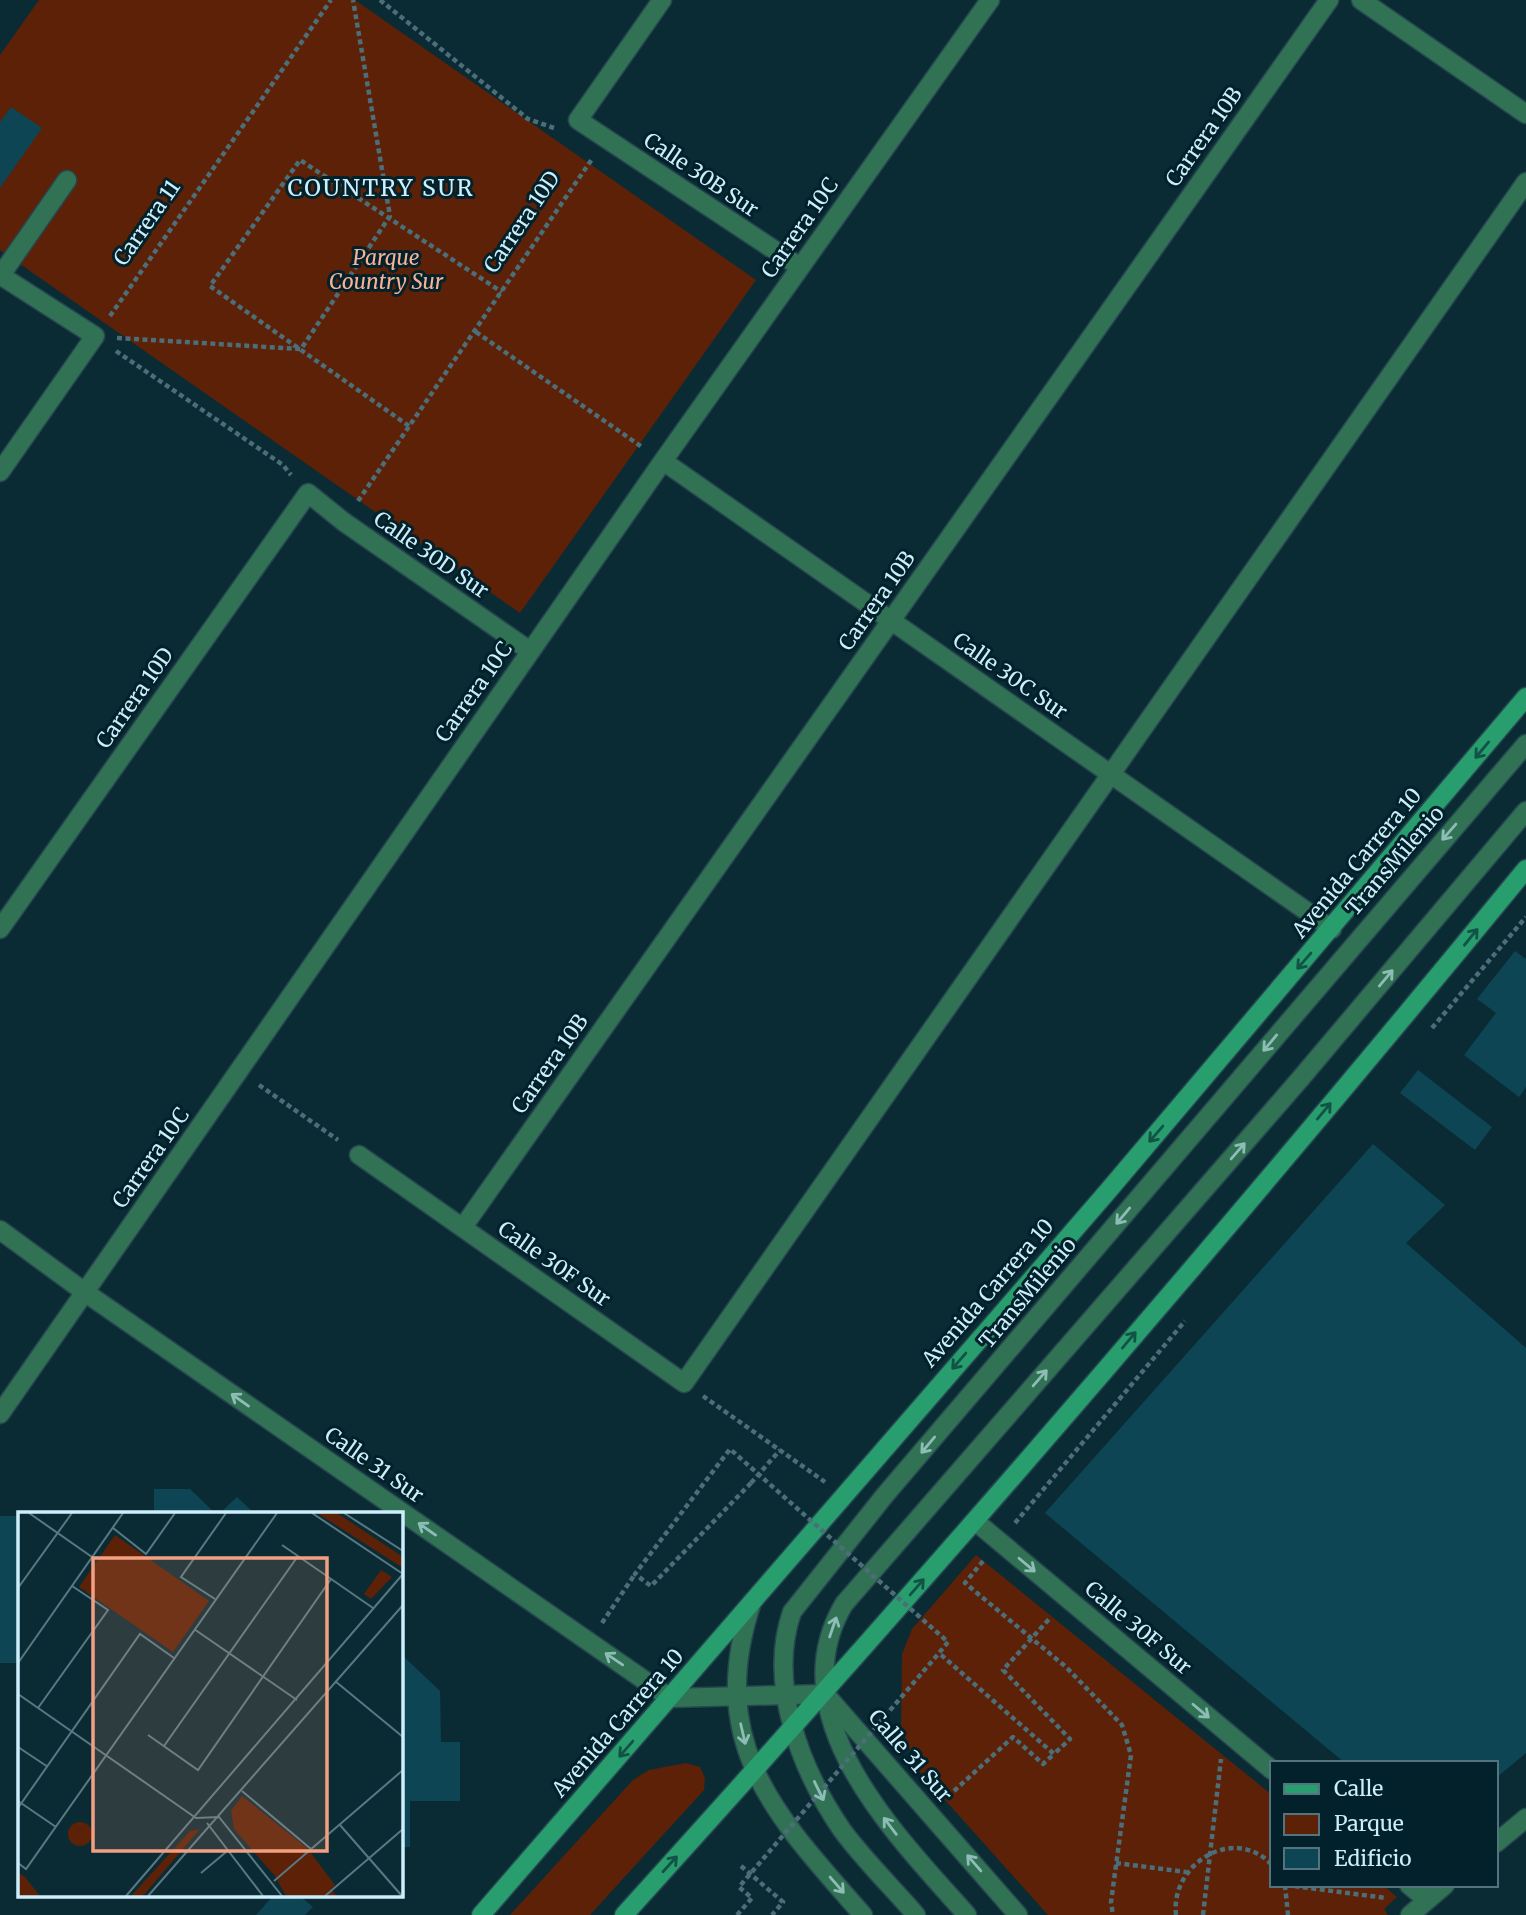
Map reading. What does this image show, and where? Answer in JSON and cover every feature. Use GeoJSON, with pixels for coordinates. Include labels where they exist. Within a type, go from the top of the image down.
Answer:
{"type":"FeatureCollection","features":[{"type":"Feature","properties":{"kind":"main road","name":"Avenida Carrera 10"},"geometry":{"type":"LineString","coordinates":[[481,1915],[1332,929],[1526,697]]}},
{"type":"Feature","properties":{"kind":"main road"},"geometry":{"type":"LineString","coordinates":[[624,1915],[825,1694],[975,1521],[1406,1015],[1526,869]]}},
{"type":"Feature","properties":{"kind":"street"},"geometry":{"type":"LineString","coordinates":[[578,120],[662,0]]}},
{"type":"Feature","properties":{"kind":"street","name":"Carrera 10C"},"geometry":{"type":"LineString","coordinates":[[0,1414],[663,461],[990,0]]}},
{"type":"Feature","properties":{"kind":"street","name":"Carrera 10B"},"geometry":{"type":"LineString","coordinates":[[463,1227],[1329,0]]}},
{"type":"Feature","properties":{"kind":"street"},"geometry":{"type":"LineString","coordinates":[[1361,0],[1526,114]]}},
{"type":"Feature","properties":{"kind":"street","name":"Calle 30B Sur"},"geometry":{"type":"LineString","coordinates":[[578,120],[800,267]]}},
{"type":"Feature","properties":{"kind":"street"},"geometry":{"type":"LineString","coordinates":[[0,472],[95,337],[0,275],[67,180]]}},
{"type":"Feature","properties":{"kind":"street"},"geometry":{"type":"LineString","coordinates":[[684,1383],[1526,182]]}},
{"type":"Feature","properties":{"kind":"street","name":"Calle 30C Sur"},"geometry":{"type":"LineString","coordinates":[[663,461],[1332,929]]}},
{"type":"Feature","properties":{"kind":"street","name":"Calle 30D Sur"},"geometry":{"type":"LineString","coordinates":[[308,493],[344,522],[530,651]]}},
{"type":"Feature","properties":{"kind":"street","name":"Carrera 10D"},"geometry":{"type":"LineString","coordinates":[[0,929],[308,493]]}},
{"type":"Feature","properties":{"kind":"street","name":"TransMilenio"},"geometry":{"type":"LineString","coordinates":[[916,1915],[837,1822],[809,1770],[794,1728],[783,1675],[786,1630],[792,1612],[903,1474],[1526,744]]}},
{"type":"Feature","properties":{"kind":"street"},"geometry":{"type":"LineString","coordinates":[[967,1915],[897,1835],[856,1777],[838,1737],[825,1694],[828,1642],[835,1620],[844,1604],[1301,1078],[1526,811]]}},
{"type":"Feature","properties":{"kind":"street","name":"Calle 30F Sur"},"geometry":{"type":"LineString","coordinates":[[359,1155],[684,1383]]}},
{"type":"Feature","properties":{"kind":"street","name":"Calle 31 Sur"},"geometry":{"type":"LineString","coordinates":[[0,1230],[86,1293],[402,1512]]}},
{"type":"Feature","properties":{"kind":"street","name":"Calle 31 Sur"},"geometry":{"type":"LineString","coordinates":[[402,1512],[670,1698]]}},
{"type":"Feature","properties":{"kind":"street","name":"Calle 30F Sur"},"geometry":{"type":"LineString","coordinates":[[975,1521],[1270,1768]]}},
{"type":"Feature","properties":{"kind":"street"},"geometry":{"type":"LineString","coordinates":[[752,1602],[740,1637],[736,1696],[754,1772],[773,1807],[863,1915]]}},
{"type":"Feature","properties":{"kind":"street"},"geometry":{"type":"LineString","coordinates":[[670,1698],[825,1694]]}},
{"type":"Feature","properties":{"kind":"street","name":"Calle 31 Sur"},"geometry":{"type":"LineString","coordinates":[[825,1694],[1018,1915]]}},
{"type":"Feature","properties":{"kind":"street"},"geometry":{"type":"LineString","coordinates":[[1498,1841],[1526,1818]]}},
{"type":"Feature","properties":{"kind":"street"},"geometry":{"type":"LineString","coordinates":[[1410,1915],[1443,1887]]}},
{"type":"Feature","properties":{"kind":"street"},"geometry":{"type":"LineString","coordinates":[[1404,1892],[1427,1900]]}},
{"type":"Feature","properties":{"kind":"path","name":"Carrera 11"},"geometry":{"type":"LineString","coordinates":[[95,337],[331,0]]}},
{"type":"Feature","properties":{"kind":"path"},"geometry":{"type":"LineString","coordinates":[[301,349],[390,216],[353,0]]}},
{"type":"Feature","properties":{"kind":"path"},"geometry":{"type":"LineString","coordinates":[[380,0],[528,119],[551,128],[565,127],[578,120]]}},
{"type":"Feature","properties":{"kind":"path","name":"Carrera 10D"},"geometry":{"type":"LineString","coordinates":[[344,522],[606,139]]}},
{"type":"Feature","properties":{"kind":"path"},"geometry":{"type":"LineString","coordinates":[[409,425],[210,286],[300,160],[390,216],[502,292]]}},
{"type":"Feature","properties":{"kind":"path"},"geometry":{"type":"LineString","coordinates":[[475,332],[663,461]]}},
{"type":"Feature","properties":{"kind":"path"},"geometry":{"type":"LineString","coordinates":[[95,337],[301,349]]}},
{"type":"Feature","properties":{"kind":"path"},"geometry":{"type":"LineString","coordinates":[[95,337],[283,465],[308,493]]}},
{"type":"Feature","properties":{"kind":"path"},"geometry":{"type":"LineString","coordinates":[[239,1071],[359,1155]]}},
{"type":"Feature","properties":{"kind":"path"},"geometry":{"type":"LineString","coordinates":[[684,1383],[843,1494]]}},
{"type":"Feature","properties":{"kind":"path"},"geometry":{"type":"LineString","coordinates":[[614,1605],[730,1449],[948,1642],[739,1887],[752,1898],[737,1915]]}},
{"type":"Feature","properties":{"kind":"path"},"geometry":{"type":"LineString","coordinates":[[635,1574],[652,1586],[780,1450]]}},
{"type":"Feature","properties":{"kind":"path"},"geometry":{"type":"LineString","coordinates":[[965,1583],[1095,1694],[1122,1725],[1131,1755],[1116,1863],[1113,1915]]}},
{"type":"Feature","properties":{"kind":"path"},"geometry":{"type":"LineString","coordinates":[[954,1791],[1013,1737],[1044,1764],[1070,1739],[1003,1670],[1054,1614]]}},
{"type":"Feature","properties":{"kind":"path"},"geometry":{"type":"LineString","coordinates":[[939,1653],[1054,1754]]}},
{"type":"Feature","properties":{"kind":"path"},"geometry":{"type":"LineString","coordinates":[[1203,1915],[1222,1753]]}},
{"type":"Feature","properties":{"kind":"path"},"geometry":{"type":"LineString","coordinates":[[1176,1915],[1176,1894],[1186,1872],[1195,1862],[1210,1853],[1230,1848],[1249,1851],[1270,1865]]}},
{"type":"Feature","properties":{"kind":"path"},"geometry":{"type":"LineString","coordinates":[[1116,1863],[1186,1872]]}},
{"type":"Feature","properties":{"kind":"path"},"geometry":{"type":"LineString","coordinates":[[741,1866],[783,1902],[772,1915]]}},
{"type":"Feature","properties":{"kind":"path"},"geometry":{"type":"LineString","coordinates":[[1286,1887],[1288,1915]]}},
{"type":"Feature","properties":{"kind":"path"},"geometry":{"type":"LineString","coordinates":[[1320,1887],[1404,1892]]}},
{"type":"Feature","properties":{"kind":"green space","name":"Parque Country Sur"},"geometry":{"type":"Polygon","coordinates":[[[39,0],[355,0],[756,280],[520,613],[0,250],[0,55],[39,0]]]}},
{"type":"Feature","properties":{"kind":"green space"},"geometry":{"type":"Polygon","coordinates":[[[976,1555],[1270,1793],[1270,1887],[1385,1887],[1397,1897],[1384,1909],[1388,1915],[1048,1915],[919,1771],[901,1727],[902,1654],[912,1629],[976,1555]]]}},
{"type":"Feature","properties":{"kind":"green space"},"geometry":{"type":"Polygon","coordinates":[[[686,1763],[700,1767],[705,1778],[704,1790],[590,1915],[510,1915],[633,1780],[649,1770],[686,1763]]]}},
{"type":"Feature","properties":{"kind":"building"},"geometry":{"type":"Polygon","coordinates":[[[11,107],[42,128],[0,188],[0,122],[11,107]]]}},
{"type":"Feature","properties":{"kind":"building"},"geometry":{"type":"Polygon","coordinates":[[[1515,951],[1526,959],[1526,1087],[1519,1097],[1464,1055],[1496,1013],[1477,999],[1515,951]]]}},
{"type":"Feature","properties":{"kind":"building"},"geometry":{"type":"Polygon","coordinates":[[[1418,1070],[1492,1127],[1475,1150],[1400,1093],[1418,1070]]]}},
{"type":"Feature","properties":{"kind":"building"},"geometry":{"type":"Polygon","coordinates":[[[1373,1144],[1445,1205],[1406,1243],[1526,1348],[1526,1753],[1498,1776],[1498,1761],[1343,1761],[1045,1513],[1373,1144]]]}},
{"type":"Feature","properties":{"kind":"building"},"geometry":{"type":"Polygon","coordinates":[[[154,1489],[190,1489],[214,1512],[154,1512],[154,1489]]]}},
{"type":"Feature","properties":{"kind":"building"},"geometry":{"type":"Polygon","coordinates":[[[237,1497],[253,1512],[221,1512],[237,1497]]]}},
{"type":"Feature","properties":{"kind":"building"},"geometry":{"type":"Polygon","coordinates":[[[0,1516],[18,1516],[18,1663],[0,1663],[0,1516]]]}},
{"type":"Feature","properties":{"kind":"building"},"geometry":{"type":"Polygon","coordinates":[[[402,1655],[440,1691],[441,1742],[460,1742],[460,1801],[410,1801],[410,1847],[402,1847],[402,1655]]]}},
{"type":"Feature","properties":{"kind":"building"},"geometry":{"type":"Polygon","coordinates":[[[271,1898],[302,1898],[313,1907],[305,1915],[256,1915],[271,1898]]]}},
{"type":"Feature","properties":{"kind":"district","name":"COUNTRY SUR"},"geometry":{"type":"Point","coordinates":[381,188]}}]}
